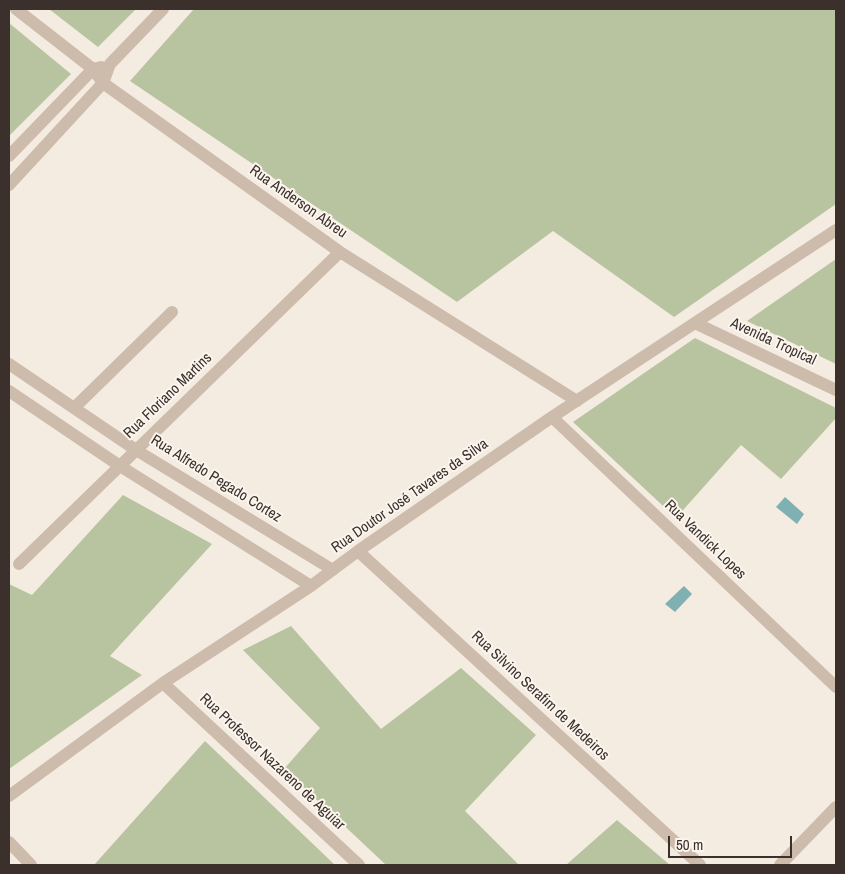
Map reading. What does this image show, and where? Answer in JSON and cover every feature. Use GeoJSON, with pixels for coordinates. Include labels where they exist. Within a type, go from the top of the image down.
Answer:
{"type":"FeatureCollection","features":[{"type":"Feature","properties":{"kind":"street","name":"Rua Anderson Abreu"},"geometry":{"type":"LineString","coordinates":[[16,9],[93,69],[104,83],[340,252],[577,401]]}},
{"type":"Feature","properties":{"kind":"street"},"geometry":{"type":"LineString","coordinates":[[9,185],[104,83],[110,64],[164,9]]}},
{"type":"Feature","properties":{"kind":"street"},"geometry":{"type":"LineString","coordinates":[[9,156],[93,69],[110,64]]}},
{"type":"Feature","properties":{"kind":"street","name":"Rua Doutor José Tavares da Silva"},"geometry":{"type":"LineString","coordinates":[[9,796],[163,683],[311,586],[358,551],[552,417],[836,230]]}},
{"type":"Feature","properties":{"kind":"street","name":"Rua Floriano Martins"},"geometry":{"type":"LineString","coordinates":[[20,564],[340,252]]}},
{"type":"Feature","properties":{"kind":"street"},"geometry":{"type":"LineString","coordinates":[[74,408],[172,312]]}},
{"type":"Feature","properties":{"kind":"street","name":"Avenida Tropical"},"geometry":{"type":"LineString","coordinates":[[695,323],[836,390]]}},
{"type":"Feature","properties":{"kind":"street","name":"Rua Alfredo Pegado Cortez"},"geometry":{"type":"LineString","coordinates":[[9,364],[136,450],[333,570]]}},
{"type":"Feature","properties":{"kind":"street"},"geometry":{"type":"LineString","coordinates":[[9,391],[120,466],[311,586]]}},
{"type":"Feature","properties":{"kind":"street","name":"Rua Vandick Lopes"},"geometry":{"type":"LineString","coordinates":[[552,417],[836,687]]}},
{"type":"Feature","properties":{"kind":"street","name":"Rua Silvino Serafim de Medeiros"},"geometry":{"type":"LineString","coordinates":[[358,551],[700,865]]}},
{"type":"Feature","properties":{"kind":"street","name":"Rua Professor Nazareno de Aguiar"},"geometry":{"type":"LineString","coordinates":[[163,683],[359,865]]}},
{"type":"Feature","properties":{"kind":"street"},"geometry":{"type":"LineString","coordinates":[[780,865],[836,807]]}},
{"type":"Feature","properties":{"kind":"street"},"geometry":{"type":"LineString","coordinates":[[9,842],[32,865]]}},
{"type":"Feature","properties":{"kind":"green space"},"geometry":{"type":"Polygon","coordinates":[[[49,9],[136,9],[98,47],[49,9]]]}},
{"type":"Feature","properties":{"kind":"green space"},"geometry":{"type":"Polygon","coordinates":[[[194,9],[836,9],[836,204],[674,317],[553,231],[457,302],[130,81],[194,9]]]}},
{"type":"Feature","properties":{"kind":"green space"},"geometry":{"type":"Polygon","coordinates":[[[9,23],[71,74],[9,136],[9,23]]]}},
{"type":"Feature","properties":{"kind":"green space"},"geometry":{"type":"Polygon","coordinates":[[[836,259],[836,364],[747,321],[836,259]]]}},
{"type":"Feature","properties":{"kind":"green space"},"geometry":{"type":"Polygon","coordinates":[[[695,338],[836,408],[836,418],[781,479],[741,445],[676,518],[573,422],[695,338]]]}},
{"type":"Feature","properties":{"kind":"green space"},"geometry":{"type":"Polygon","coordinates":[[[123,495],[212,544],[110,656],[142,675],[9,769],[9,584],[32,595],[123,495]]]}},
{"type":"Feature","properties":{"kind":"green space"},"geometry":{"type":"Polygon","coordinates":[[[291,626],[381,729],[461,668],[536,735],[465,811],[519,865],[386,865],[284,769],[320,728],[243,650],[291,626]]]}},
{"type":"Feature","properties":{"kind":"green space"},"geometry":{"type":"Polygon","coordinates":[[[205,741],[335,865],[94,865],[205,741]]]}},
{"type":"Feature","properties":{"kind":"green space"},"geometry":{"type":"Polygon","coordinates":[[[617,820],[670,865],[566,865],[617,820]]]}},
{"type":"Feature","properties":{"kind":"water"},"geometry":{"type":"Polygon","coordinates":[[[785,497],[804,514],[797,524],[776,507],[785,497]]]}},
{"type":"Feature","properties":{"kind":"water"},"geometry":{"type":"Polygon","coordinates":[[[684,586],[692,594],[675,612],[665,604],[684,586]]]}}]}
